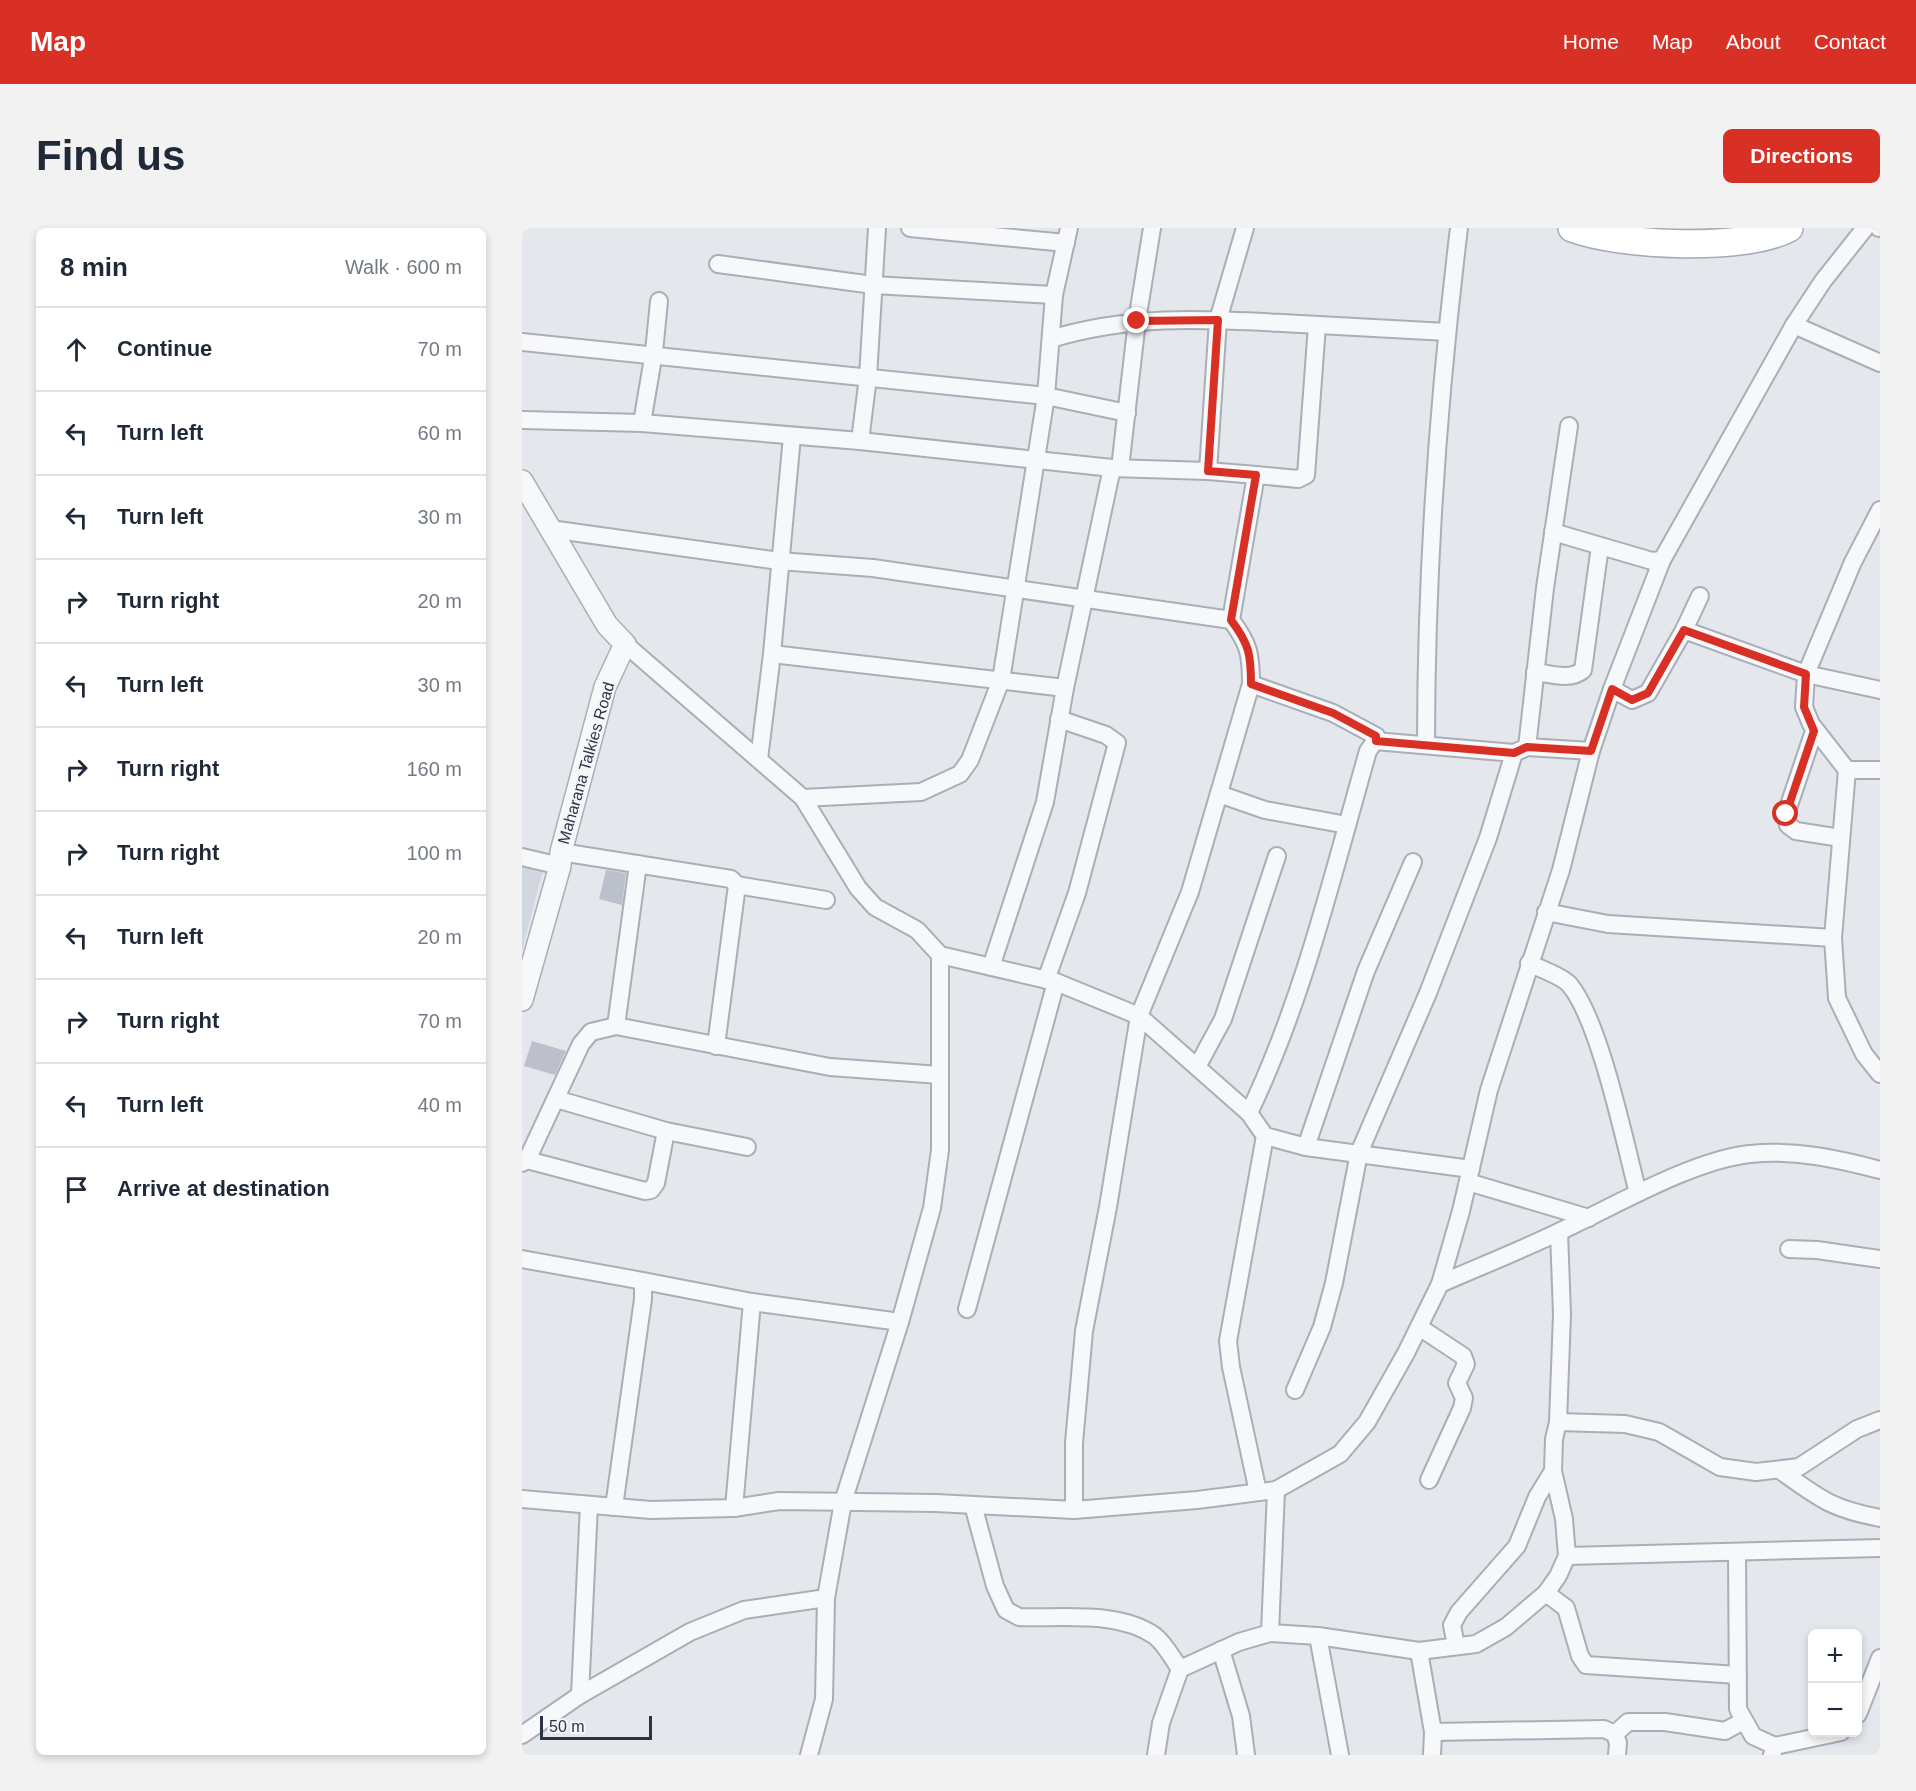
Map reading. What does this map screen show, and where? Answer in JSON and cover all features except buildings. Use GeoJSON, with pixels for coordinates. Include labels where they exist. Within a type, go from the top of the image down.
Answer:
{"type":"FeatureCollection","features":[{"type":"Feature","properties":{"kind":"main road"},"geometry":{"type":"LineString","coordinates":[[1572,228],[1629,242],[1678,244],[1732,241],[1781,232],[1789,228]]}},
{"type":"Feature","properties":{"kind":"street"},"geometry":{"type":"LineString","coordinates":[[860,441],[868,377],[877,228]]}},
{"type":"Feature","properties":{"kind":"street"},"geometry":{"type":"LineString","coordinates":[[802,798],[921,792],[960,774],[970,760],[1001,680],[1018,587],[1034,461],[1046,396],[1054,295],[1067,236],[918,228]]}},
{"type":"Feature","properties":{"kind":"street"},"geometry":{"type":"LineString","coordinates":[[991,967],[1045,802],[1065,688],[1127,413],[1137,321],[1152,228]]}},
{"type":"Feature","properties":{"kind":"street"},"geometry":{"type":"LineString","coordinates":[[1208,471],[1218,320],[1245,228]]}},
{"type":"Feature","properties":{"kind":"street"},"geometry":{"type":"LineString","coordinates":[[1426,744],[1430,536],[1447,332],[1459,228]]}},
{"type":"Feature","properties":{"kind":"street"},"geometry":{"type":"LineString","coordinates":[[522,1499],[651,1510],[734,1508],[779,1500],[1074,1510],[1276,1490],[1340,1454],[1367,1422],[1440,1284],[1470,1176],[1489,1090],[1561,870],[1591,751],[1612,689],[1662,560],[1794,325],[1823,281],[1865,228]]}},
{"type":"Feature","properties":{"kind":"street"},"geometry":{"type":"LineString","coordinates":[[718,264],[873,285],[1054,295]]}},
{"type":"Feature","properties":{"kind":"street"},"geometry":{"type":"LineString","coordinates":[[642,423],[654,355],[658,301]]}},
{"type":"Feature","properties":{"kind":"street"},"geometry":{"type":"LineString","coordinates":[[1051,339],[1091,327],[1137,321],[1218,320],[1447,332]]}},
{"type":"Feature","properties":{"kind":"street"},"geometry":{"type":"LineString","coordinates":[[522,420],[642,423],[860,441],[1116,468],[1208,471],[1298,479],[1306,475],[1317,325]]}},
{"type":"Feature","properties":{"kind":"street"},"geometry":{"type":"LineString","coordinates":[[1794,325],[1880,363]]}},
{"type":"Feature","properties":{"kind":"street"},"geometry":{"type":"LineString","coordinates":[[522,342],[1046,396],[1127,413]]}},
{"type":"Feature","properties":{"kind":"street"},"geometry":{"type":"LineString","coordinates":[[1295,1390],[1322,1327],[1334,1283],[1359,1153],[1432,982],[1520,750],[1535,672],[1569,426]]}},
{"type":"Feature","properties":{"kind":"street"},"geometry":{"type":"LineString","coordinates":[[759,759],[772,654],[792,436]]}},
{"type":"Feature","properties":{"kind":"street"},"geometry":{"type":"LineString","coordinates":[[1231,620],[1256,475]]}},
{"type":"Feature","properties":{"kind":"street"},"geometry":{"type":"LineString","coordinates":[[522,481],[607,625],[625,644],[802,798],[858,888],[875,907],[917,930],[940,955],[1051,981],[1139,1016],[1249,1113],[1265,1136],[1306,1147],[1359,1153],[1470,1176],[1589,1218]]}},
{"type":"Feature","properties":{"kind":"street"},"geometry":{"type":"LineString","coordinates":[[1880,510],[1853,562],[1806,674],[1804,707],[1814,731],[1847,770],[1833,938],[1837,998],[1864,1054],[1880,1074]]}},
{"type":"Feature","properties":{"kind":"street"},"geometry":{"type":"LineString","coordinates":[[550,529],[779,561],[873,568],[1086,597],[1231,620],[1246,639],[1251,654],[1251,684],[1220,794],[1190,892],[1139,1016],[1108,1207],[1084,1331],[1074,1443],[1074,1510]]}},
{"type":"Feature","properties":{"kind":"street"},"geometry":{"type":"LineString","coordinates":[[1553,532],[1652,561],[1662,560]]}},
{"type":"Feature","properties":{"kind":"street"},"geometry":{"type":"LineString","coordinates":[[1535,672],[1568,677],[1576,676],[1583,670],[1600,546]]}},
{"type":"Feature","properties":{"kind":"street"},"geometry":{"type":"LineString","coordinates":[[1612,689],[1632,700],[1648,693],[1684,630],[1700,596]]}},
{"type":"Feature","properties":{"kind":"street"},"geometry":{"type":"LineString","coordinates":[[1684,630],[1806,674],[1880,690]]}},
{"type":"Feature","properties":{"kind":"street","name":"Maharana Talkies Road"},"geometry":{"type":"LineString","coordinates":[[522,1000],[605,687],[625,644]]}},
{"type":"Feature","properties":{"kind":"street"},"geometry":{"type":"LineString","coordinates":[[772,654],[1065,688]]}},
{"type":"Feature","properties":{"kind":"street"},"geometry":{"type":"LineString","coordinates":[[1249,1113],[1272,1064],[1299,992],[1368,751],[1376,741],[1376,736],[1333,713],[1251,684]]}},
{"type":"Feature","properties":{"kind":"street"},"geometry":{"type":"LineString","coordinates":[[967,1309],[1051,981],[1117,743],[1106,735],[1059,719]]}},
{"type":"Feature","properties":{"kind":"street"},"geometry":{"type":"LineString","coordinates":[[1814,731],[1786,814],[1788,825],[1796,831],[1841,837]]}},
{"type":"Feature","properties":{"kind":"street"},"geometry":{"type":"LineString","coordinates":[[1376,741],[1520,750],[1591,751]]}},
{"type":"Feature","properties":{"kind":"street"},"geometry":{"type":"LineString","coordinates":[[1847,770],[1880,770]]}},
{"type":"Feature","properties":{"kind":"street"},"geometry":{"type":"LineString","coordinates":[[1220,794],[1265,810],[1347,825]]}},
{"type":"Feature","properties":{"kind":"street"},"geometry":{"type":"LineString","coordinates":[[1197,1067],[1223,1019],[1277,856]]}},
{"type":"Feature","properties":{"kind":"street"},"geometry":{"type":"LineString","coordinates":[[522,857],[638,864],[731,879],[737,885],[826,900]]}},
{"type":"Feature","properties":{"kind":"street"},"geometry":{"type":"LineString","coordinates":[[1306,1147],[1366,971],[1413,862]]}},
{"type":"Feature","properties":{"kind":"street"},"geometry":{"type":"LineString","coordinates":[[616,1026],[638,864]]}},
{"type":"Feature","properties":{"kind":"street"},"geometry":{"type":"LineString","coordinates":[[716,1046],[737,885]]}},
{"type":"Feature","properties":{"kind":"street"},"geometry":{"type":"LineString","coordinates":[[1546,912],[1608,924],[1833,938]]}},
{"type":"Feature","properties":{"kind":"street"},"geometry":{"type":"LineString","coordinates":[[810,1755],[824,1699],[826,1598],[843,1502],[900,1322],[932,1208],[940,1150],[940,955]]}},
{"type":"Feature","properties":{"kind":"street"},"geometry":{"type":"LineString","coordinates":[[1529,963],[1568,982],[1581,1001],[1600,1053],[1638,1193]]}},
{"type":"Feature","properties":{"kind":"street"},"geometry":{"type":"LineString","coordinates":[[666,1131],[656,1183],[651,1190],[524,1161],[581,1044],[591,1032],[616,1026],[830,1067],[940,1075]]}},
{"type":"Feature","properties":{"kind":"street"},"geometry":{"type":"LineString","coordinates":[[556,1099],[666,1131],[747,1147]]}},
{"type":"Feature","properties":{"kind":"street"},"geometry":{"type":"LineString","coordinates":[[1258,1492],[1231,1367],[1228,1341],[1265,1136]]}},
{"type":"Feature","properties":{"kind":"street"},"geometry":{"type":"LineString","coordinates":[[1440,1284],[1559,1232],[1638,1193],[1718,1161],[1748,1154],[1790,1153],[1840,1160],[1880,1170]]}},
{"type":"Feature","properties":{"kind":"street"},"geometry":{"type":"LineString","coordinates":[[1156,1755],[1161,1723],[1180,1670],[1221,1650],[1270,1633],[1318,1636],[1419,1651],[1476,1644],[1506,1627],[1546,1593],[1558,1576],[1567,1556],[1564,1519],[1553,1471],[1554,1439],[1558,1422],[1562,1314],[1559,1232]]}},
{"type":"Feature","properties":{"kind":"street"},"geometry":{"type":"LineString","coordinates":[[1788,1249],[1817,1250],[1880,1259]]}},
{"type":"Feature","properties":{"kind":"street"},"geometry":{"type":"LineString","coordinates":[[522,1259],[752,1302],[900,1322]]}},
{"type":"Feature","properties":{"kind":"street"},"geometry":{"type":"LineString","coordinates":[[614,1507],[643,1299],[643,1281]]}},
{"type":"Feature","properties":{"kind":"street"},"geometry":{"type":"LineString","coordinates":[[734,1508],[752,1302]]}},
{"type":"Feature","properties":{"kind":"street"},"geometry":{"type":"LineString","coordinates":[[1419,1326],[1463,1356],[1466,1364],[1457,1383],[1464,1398],[1462,1408],[1429,1480]]}},
{"type":"Feature","properties":{"kind":"street"},"geometry":{"type":"LineString","coordinates":[[1558,1422],[1625,1424],[1659,1432],[1720,1467],[1756,1472],[1781,1471],[1799,1467],[1857,1429],[1880,1420]]}},
{"type":"Feature","properties":{"kind":"street"},"geometry":{"type":"LineString","coordinates":[[1456,1646],[1452,1625],[1459,1612],[1517,1546],[1537,1497],[1553,1471]]}},
{"type":"Feature","properties":{"kind":"street"},"geometry":{"type":"LineString","coordinates":[[1781,1471],[1821,1500],[1844,1511],[1880,1518]]}},
{"type":"Feature","properties":{"kind":"street"},"geometry":{"type":"LineString","coordinates":[[1270,1633],[1276,1490]]}},
{"type":"Feature","properties":{"kind":"street"},"geometry":{"type":"LineString","coordinates":[[580,1695],[590,1505]]}},
{"type":"Feature","properties":{"kind":"street"},"geometry":{"type":"LineString","coordinates":[[973,1505],[995,1586],[1006,1610],[1018,1617],[1109,1620],[1136,1626],[1157,1638],[1180,1670]]}},
{"type":"Feature","properties":{"kind":"street"},"geometry":{"type":"LineString","coordinates":[[1567,1556],[1880,1548]]}},
{"type":"Feature","properties":{"kind":"street"},"geometry":{"type":"LineString","coordinates":[[1737,1553],[1738,1709],[1743,1721],[1752,1736],[1774,1750],[1822,1737]]}},
{"type":"Feature","properties":{"kind":"street"},"geometry":{"type":"LineString","coordinates":[[1546,1593],[1566,1608],[1580,1656],[1586,1665],[1738,1675]]}},
{"type":"Feature","properties":{"kind":"street"},"geometry":{"type":"LineString","coordinates":[[522,1735],[580,1695],[690,1632],[744,1610],[826,1598]]}},
{"type":"Feature","properties":{"kind":"street"},"geometry":{"type":"LineString","coordinates":[[1318,1636],[1340,1755]]}},
{"type":"Feature","properties":{"kind":"street"},"geometry":{"type":"LineString","coordinates":[[1221,1650],[1241,1716],[1246,1755]]}},
{"type":"Feature","properties":{"kind":"street"},"geometry":{"type":"LineString","coordinates":[[1419,1651],[1432,1732],[1432,1755]]}},
{"type":"Feature","properties":{"kind":"street"},"geometry":{"type":"LineString","coordinates":[[1862,1702],[1880,1658]]}},
{"type":"Feature","properties":{"kind":"street"},"geometry":{"type":"LineString","coordinates":[[1615,1734],[1628,1722],[1665,1722],[1725,1731],[1743,1721]]}},
{"type":"Feature","properties":{"kind":"street"},"geometry":{"type":"LineString","coordinates":[[1432,1732],[1604,1729],[1615,1734],[1618,1743],[1617,1755]]}},
{"type":"Feature","properties":{"kind":"shaded area"},"geometry":{"type":"Polygon","coordinates":[[[522,862],[544,866],[522,951],[522,862]]]}},
{"type":"Feature","properties":{"kind":"route"},"geometry":{"type":"LineString","coordinates":[[1137,321],[1218,320],[1208,471],[1256,475],[1231,620],[1246,639],[1251,654],[1251,684],[1333,713],[1376,736],[1376,741],[1387,740],[1514,753],[1527,747],[1591,751],[1612,689],[1632,700],[1648,693],[1684,630],[1806,674],[1804,707],[1814,731],[1786,814]]}}]}
